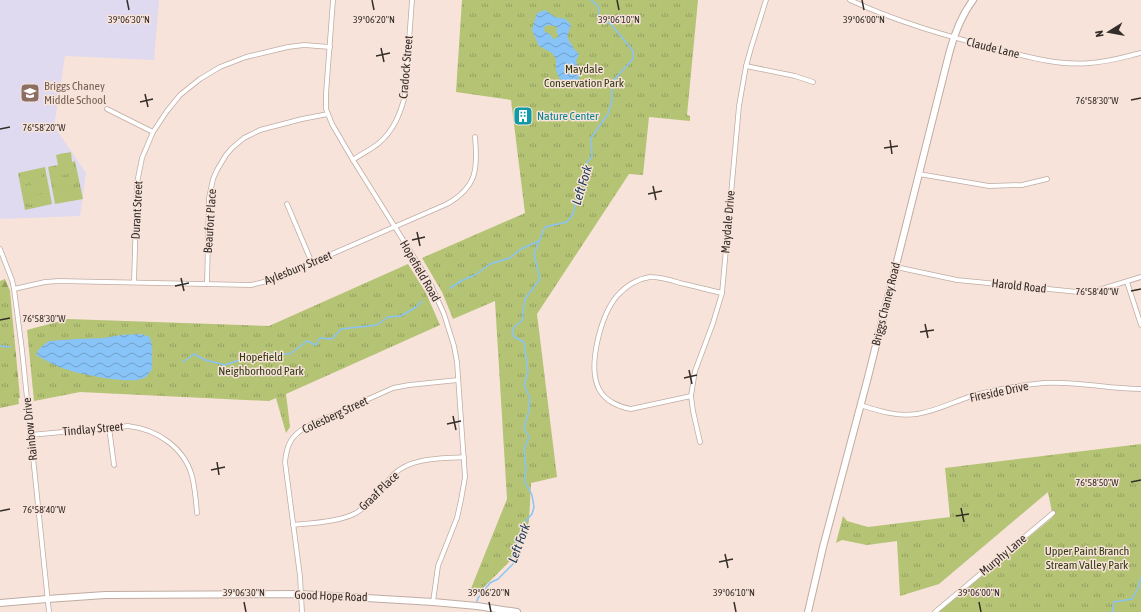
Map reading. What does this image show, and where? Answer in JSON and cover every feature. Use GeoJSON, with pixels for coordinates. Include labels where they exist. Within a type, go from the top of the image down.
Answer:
{"type":"FeatureCollection","features":[{"type":"Feature","properties":{"kind":"main road","name":"Briggs Chaney Road"},"geometry":{"type":"LineString","coordinates":[[808,612],[953,38],[961,19],[973,0]]}},
{"type":"Feature","properties":{"kind":"main road","name":"Good Hope Road"},"geometry":{"type":"LineString","coordinates":[[0,603],[106,595],[300,594],[432,602],[477,606],[517,612]]}},
{"type":"Feature","properties":{"kind":"street","name":"Hopefield Road"},"geometry":{"type":"LineString","coordinates":[[333,0],[326,94],[326,108],[328,114],[332,124],[353,160],[430,283],[444,314],[454,346],[457,362],[464,457],[462,500],[457,518],[438,566],[432,602]]}},
{"type":"Feature","properties":{"kind":"street","name":"Cradock Street"},"geometry":{"type":"LineString","coordinates":[[353,160],[379,143],[397,120],[401,111],[404,96],[412,0]]}},
{"type":"Feature","properties":{"kind":"street","name":"Maydale Drive"},"geometry":{"type":"LineString","coordinates":[[700,442],[691,396],[695,371],[722,294],[740,106],[746,66],[766,0]]}},
{"type":"Feature","properties":{"kind":"street","name":"Claude Lane"},"geometry":{"type":"LineString","coordinates":[[850,0],[865,7],[953,38],[1047,61],[1073,64],[1090,63],[1109,61],[1141,53]]}},
{"type":"Feature","properties":{"kind":"street","name":"Durant Street"},"geometry":{"type":"LineString","coordinates":[[134,282],[137,183],[142,158],[153,132],[180,95],[200,79],[220,67],[246,57],[288,47],[304,45],[330,47]]}},
{"type":"Feature","properties":{"kind":"street"},"geometry":{"type":"LineString","coordinates":[[746,66],[795,76],[813,82]]}},
{"type":"Feature","properties":{"kind":"street"},"geometry":{"type":"LineString","coordinates":[[107,109],[153,132]]}},
{"type":"Feature","properties":{"kind":"street","name":"Beaufort Place"},"geometry":{"type":"LineString","coordinates":[[207,284],[209,198],[213,179],[226,155],[244,138],[260,130],[328,114]]}},
{"type":"Feature","properties":{"kind":"street","name":"Aylesbury Street"},"geometry":{"type":"LineString","coordinates":[[14,289],[45,282],[59,281],[251,285],[272,280],[457,199],[472,180],[476,169],[477,157],[474,137]]}},
{"type":"Feature","properties":{"kind":"street"},"geometry":{"type":"LineString","coordinates":[[919,174],[989,186],[1022,185],[1047,179]]}},
{"type":"Feature","properties":{"kind":"street"},"geometry":{"type":"LineString","coordinates":[[287,204],[312,263]]}},
{"type":"Feature","properties":{"kind":"street","name":"Rainbow Drive"},"geometry":{"type":"LineString","coordinates":[[0,249],[14,289],[22,350],[49,612]]}},
{"type":"Feature","properties":{"kind":"street","name":"Harold Road"},"geometry":{"type":"LineString","coordinates":[[896,267],[957,280],[1078,292],[1092,292],[1141,277]]}},
{"type":"Feature","properties":{"kind":"street"},"geometry":{"type":"LineString","coordinates":[[691,396],[631,409],[610,402],[599,390],[595,379],[595,357],[599,334],[605,316],[616,297],[629,285],[640,280],[650,277],[662,278],[722,294]]}},
{"type":"Feature","properties":{"kind":"street"},"geometry":{"type":"LineString","coordinates":[[1127,282],[1141,325]]}},
{"type":"Feature","properties":{"kind":"street","name":"Colesberg Street"},"geometry":{"type":"LineString","coordinates":[[302,612],[300,576],[285,462],[286,450],[290,441],[296,433],[306,427],[393,388],[458,380]]}},
{"type":"Feature","properties":{"kind":"street","name":"Fireside Drive"},"geometry":{"type":"LineString","coordinates":[[860,405],[894,414],[916,414],[938,409],[974,396],[1006,388],[1044,383],[1077,383],[1129,390],[1141,390]]}},
{"type":"Feature","properties":{"kind":"street","name":"Tindlay Street"},"geometry":{"type":"LineString","coordinates":[[30,435],[128,426],[139,427],[157,434],[172,445],[184,459],[192,475],[198,513]]}},
{"type":"Feature","properties":{"kind":"street"},"geometry":{"type":"LineString","coordinates":[[109,427],[114,465]]}},
{"type":"Feature","properties":{"kind":"street","name":"Graaf Place"},"geometry":{"type":"LineString","coordinates":[[293,525],[335,520],[356,512],[370,501],[394,474],[408,465],[424,460],[464,457]]}},
{"type":"Feature","properties":{"kind":"street","name":"Murphy Lane"},"geometry":{"type":"LineString","coordinates":[[935,612],[1053,513]]}},
{"type":"Feature","properties":{"kind":"shaded area","name":"Briggs Chaney Middle School"},"geometry":{"type":"Polygon","coordinates":[[[0,0],[159,0],[154,60],[65,56],[54,126],[86,173],[80,216],[0,219],[0,0]]]}},
{"type":"Feature","properties":{"kind":"green space","name":"Maydale Conservation Park"},"geometry":{"type":"Polygon","coordinates":[[[462,0],[698,0],[687,115],[690,116],[690,121],[649,117],[643,175],[629,174],[537,314],[557,477],[531,483],[529,522],[511,560],[474,597],[468,596],[507,499],[495,301],[453,319],[442,292],[422,258],[525,213],[511,100],[456,92],[462,0]]]}},
{"type":"Feature","properties":{"kind":"green space"},"geometry":{"type":"Polygon","coordinates":[[[71,152],[72,162],[75,161],[83,199],[55,204],[48,167],[58,165],[56,155],[71,152]]]}},
{"type":"Feature","properties":{"kind":"green space"},"geometry":{"type":"Polygon","coordinates":[[[68,153],[69,162],[61,163],[59,154],[68,153]]]}},
{"type":"Feature","properties":{"kind":"green space"},"geometry":{"type":"Polygon","coordinates":[[[72,165],[73,173],[55,177],[52,175],[51,171],[54,170],[53,168],[72,165]]]}},
{"type":"Feature","properties":{"kind":"green space"},"geometry":{"type":"Polygon","coordinates":[[[45,167],[52,204],[25,210],[18,173],[45,167]]]}},
{"type":"Feature","properties":{"kind":"green space"},"geometry":{"type":"Polygon","coordinates":[[[41,171],[42,179],[24,183],[23,174],[41,171]]]}},
{"type":"Feature","properties":{"kind":"green space"},"geometry":{"type":"Polygon","coordinates":[[[74,176],[74,178],[77,177],[78,182],[75,184],[57,188],[57,186],[54,187],[53,182],[56,182],[55,180],[74,176]]]}},
{"type":"Feature","properties":{"kind":"green space"},"geometry":{"type":"Polygon","coordinates":[[[43,182],[45,190],[26,194],[25,186],[43,182]]]}},
{"type":"Feature","properties":{"kind":"green space"},"geometry":{"type":"Polygon","coordinates":[[[76,187],[77,196],[59,199],[58,191],[76,187]]]}},
{"type":"Feature","properties":{"kind":"green space"},"geometry":{"type":"Polygon","coordinates":[[[45,193],[47,202],[29,205],[27,197],[45,193]]]}},
{"type":"Feature","properties":{"kind":"green space","name":"Hopefield Neighborhood Park"},"geometry":{"type":"Polygon","coordinates":[[[408,264],[426,293],[440,325],[286,394],[290,427],[286,433],[276,398],[269,401],[80,392],[34,401],[27,330],[68,319],[269,326],[408,264]]]}},
{"type":"Feature","properties":{"kind":"green space"},"geometry":{"type":"Polygon","coordinates":[[[5,279],[10,291],[20,398],[0,406],[0,281],[5,279]]]}},
{"type":"Feature","properties":{"kind":"green space"},"geometry":{"type":"Polygon","coordinates":[[[0,291],[6,291],[19,404],[0,408],[0,291]]]}},
{"type":"Feature","properties":{"kind":"green space","name":"Upper Paint Branch Stream Valley Park"},"geometry":{"type":"Polygon","coordinates":[[[1141,444],[1141,612],[939,612],[1053,517],[1048,492],[939,584],[900,596],[897,541],[867,545],[842,540],[836,543],[843,516],[847,521],[868,527],[950,517],[945,468],[1141,444]]]}},
{"type":"Feature","properties":{"kind":"water"},"geometry":{"type":"Polygon","coordinates":[[[545,10],[555,17],[566,19],[571,25],[567,37],[574,49],[579,54],[576,61],[580,73],[578,80],[572,84],[564,82],[559,78],[556,70],[556,59],[552,53],[539,46],[532,30],[537,13],[545,10]],[[551,25],[545,26],[544,31],[555,39],[558,36],[556,32],[557,27],[551,25]]]}},
{"type":"Feature","properties":{"kind":"water"},"geometry":{"type":"Polygon","coordinates":[[[141,334],[150,337],[152,346],[152,369],[145,377],[137,380],[117,380],[81,374],[61,368],[37,356],[37,352],[41,347],[49,341],[141,334]]]}},
{"type":"Feature","properties":{"kind":"waterway","name":"Left Fork"},"geometry":{"type":"LineString","coordinates":[[477,601],[490,583],[498,579],[514,563],[518,552],[515,544],[525,522],[532,514],[534,507],[532,495],[524,480],[526,469],[524,449],[529,437],[524,428],[529,411],[530,398],[524,385],[528,372],[524,342],[514,337],[512,332],[515,326],[522,321],[525,299],[540,279],[534,254],[545,227],[567,222],[573,214],[586,164],[592,156],[591,138],[608,114],[612,100],[612,82],[633,59],[633,51],[611,24],[600,19],[598,6],[591,0]]}},
{"type":"Feature","properties":{"kind":"waterway"},"geometry":{"type":"LineString","coordinates":[[450,288],[475,275],[490,264],[510,258],[521,249],[539,241]]}},
{"type":"Feature","properties":{"kind":"waterway"},"geometry":{"type":"LineString","coordinates":[[183,362],[194,354],[205,360],[225,365],[249,357],[266,354],[290,354],[307,341],[316,345],[320,338],[332,339],[341,329],[377,325],[388,317],[401,316],[416,307],[422,301]]}},
{"type":"Feature","properties":{"kind":"waterway"},"geometry":{"type":"LineString","coordinates":[[0,346],[10,347]]}},
{"type":"Feature","properties":{"kind":"waterway"},"geometry":{"type":"LineString","coordinates":[[1111,612],[1113,611],[1114,602],[1132,599],[1141,578]]}},
{"type":"Feature","properties":{"kind":"place","name":"Briggs Chaney Middle School"},"geometry":{"type":"Point","coordinates":[30,93]}},
{"type":"Feature","properties":{"kind":"place","name":"Nature Center"},"geometry":{"type":"Point","coordinates":[523,116]}}]}
